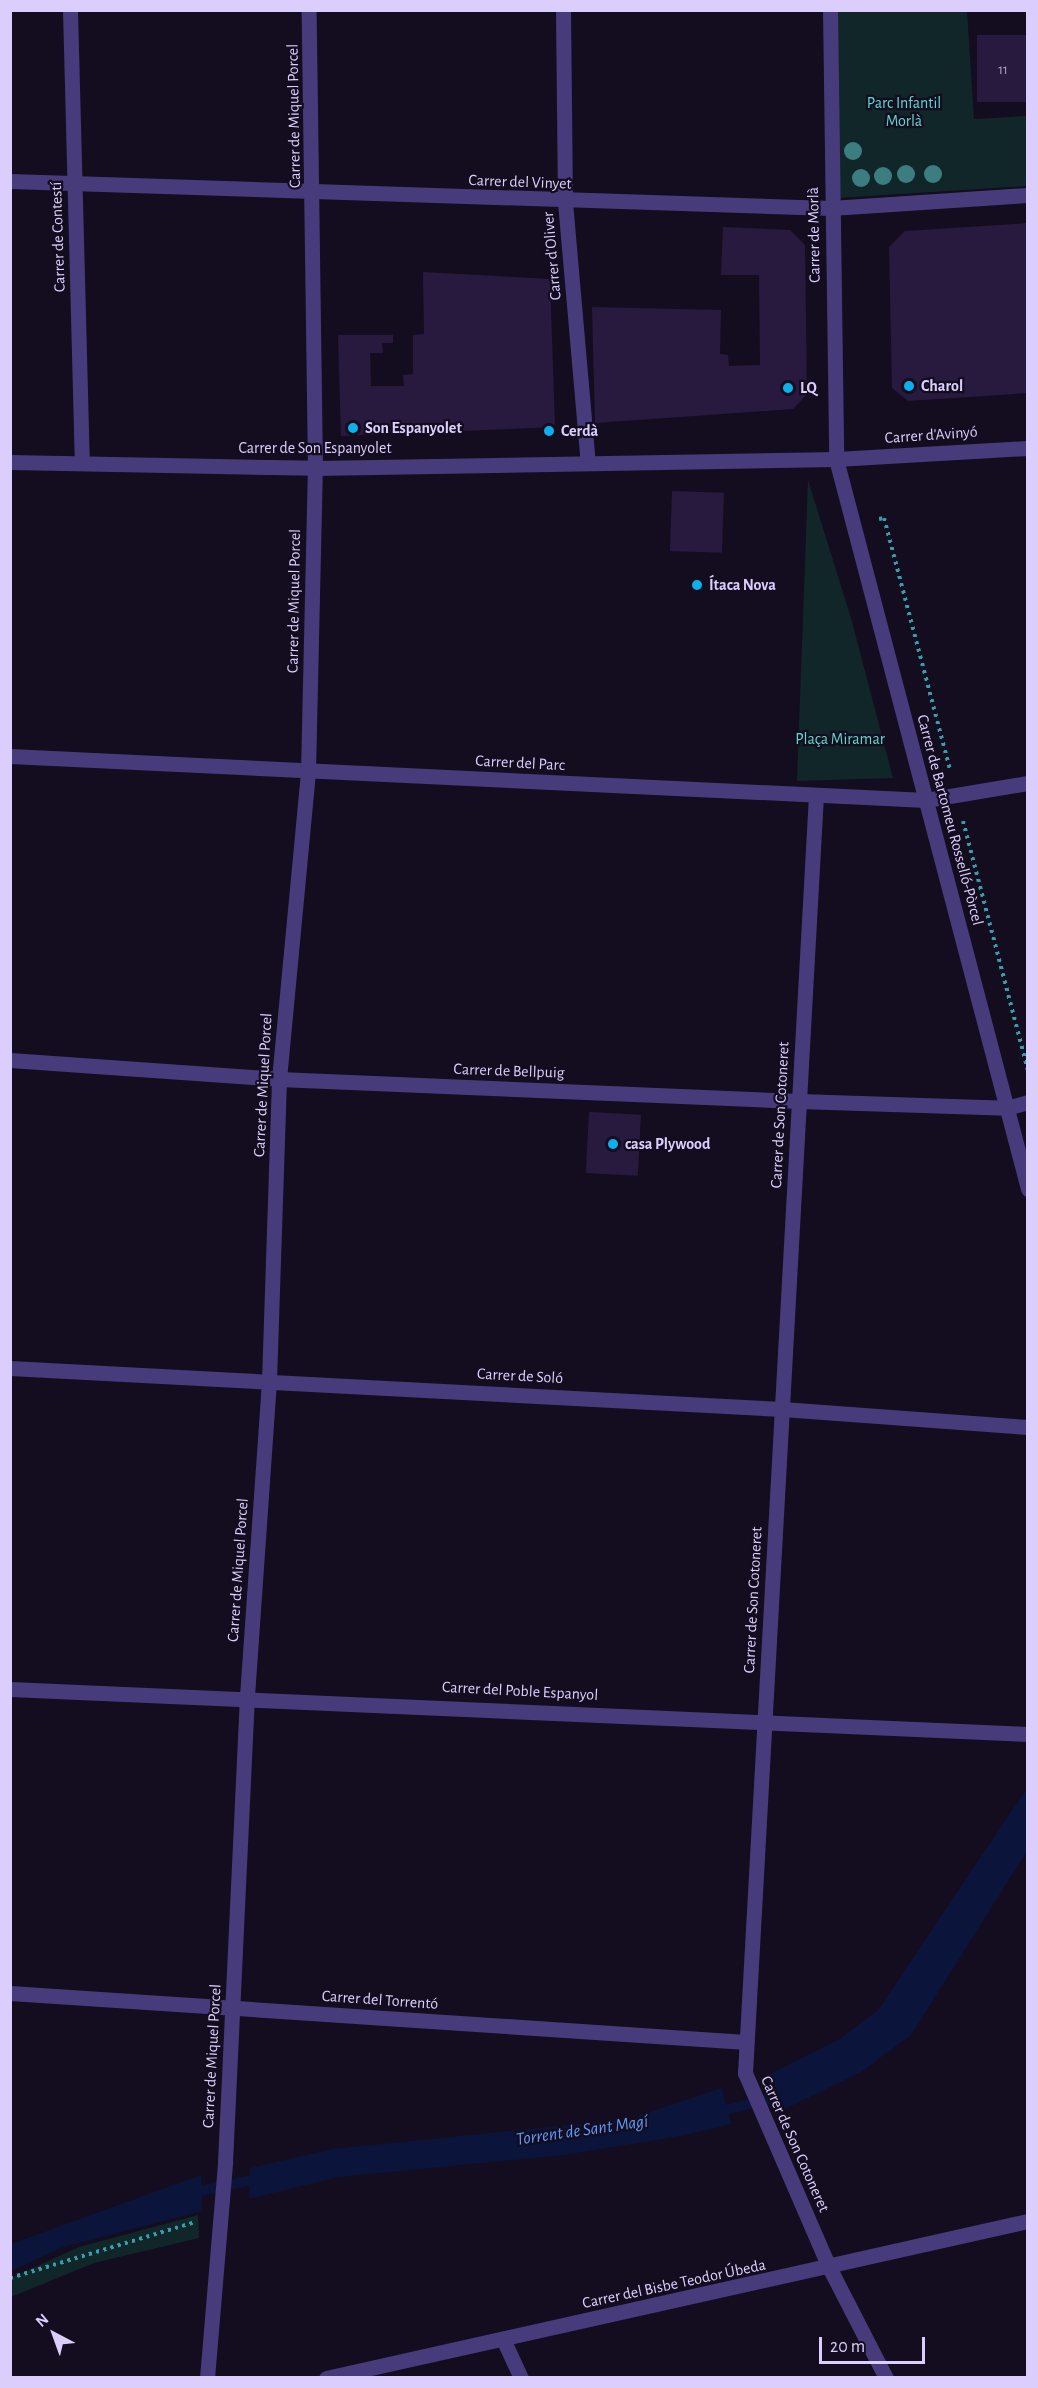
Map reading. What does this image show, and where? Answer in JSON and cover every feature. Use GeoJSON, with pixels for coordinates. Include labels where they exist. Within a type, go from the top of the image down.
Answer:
{"type":"FeatureCollection","features":[{"type":"Feature","properties":{"kind":"street","name":"Carrer de Contestí"},"geometry":{"type":"LineString","coordinates":[[70,10],[82,462]]}},
{"type":"Feature","properties":{"kind":"street","name":"Carrer de Miquel Porcel"},"geometry":{"type":"LineString","coordinates":[[207,2378],[225,2162],[247,1696],[269,1381],[279,1079],[308,772],[315,468],[309,10]]}},
{"type":"Feature","properties":{"kind":"street","name":"Carrer d'Oliver"},"geometry":{"type":"LineString","coordinates":[[563,10],[565,202],[588,463]]}},
{"type":"Feature","properties":{"kind":"street","name":"Carrer de Morlà"},"geometry":{"type":"LineString","coordinates":[[830,10],[836,459]]}},
{"type":"Feature","properties":{"kind":"street","name":"Carrer del Vinyet"},"geometry":{"type":"LineString","coordinates":[[10,181],[565,202],[831,208],[1028,195]]}},
{"type":"Feature","properties":{"kind":"street","name":"Carrer d'Avinyó"},"geometry":{"type":"LineString","coordinates":[[836,459],[1028,447]]}},
{"type":"Feature","properties":{"kind":"street","name":"Carrer de Son Espanyolet"},"geometry":{"type":"LineString","coordinates":[[10,462],[315,468],[836,459]]}},
{"type":"Feature","properties":{"kind":"street","name":"Carrer de Bartomeu Rosselló-Pòrcel"},"geometry":{"type":"LineString","coordinates":[[836,459],[1028,1190]]}},
{"type":"Feature","properties":{"kind":"street","name":"Carrer del Parc"},"geometry":{"type":"LineString","coordinates":[[10,756],[926,800],[1028,783]]}},
{"type":"Feature","properties":{"kind":"street","name":"Carrer de Son Cotoneret"},"geometry":{"type":"LineString","coordinates":[[816,795],[745,2073],[830,2269],[886,2378]]}},
{"type":"Feature","properties":{"kind":"street","name":"Carrer de Bellpuig"},"geometry":{"type":"LineString","coordinates":[[10,1060],[279,1079],[799,1101],[1006,1108],[1028,1102]]}},
{"type":"Feature","properties":{"kind":"street","name":"Carrer de Soló"},"geometry":{"type":"LineString","coordinates":[[10,1368],[782,1409],[1028,1427]]}},
{"type":"Feature","properties":{"kind":"street","name":"Carrer del Poble Espanyol"},"geometry":{"type":"LineString","coordinates":[[10,1689],[247,1696],[1028,1734]]}},
{"type":"Feature","properties":{"kind":"street","name":"Carrer del Torrentó"},"geometry":{"type":"LineString","coordinates":[[10,1994],[746,2042]]}},
{"type":"Feature","properties":{"kind":"street","name":"Carrer del Bisbe Teodor Úbeda"},"geometry":{"type":"LineString","coordinates":[[326,2378],[830,2269],[1028,2221]]}},
{"type":"Feature","properties":{"kind":"street"},"geometry":{"type":"LineString","coordinates":[[503,2339],[521,2378]]}},
{"type":"Feature","properties":{"kind":"path"},"geometry":{"type":"LineString","coordinates":[[10,2278],[220,2212]]}},
{"type":"Feature","properties":{"kind":"green space","name":"Parc Infantil Morlà"},"geometry":{"type":"Polygon","coordinates":[[[832,11],[967,11],[974,119],[1027,116],[1027,186],[838,198],[832,11]]]}},
{"type":"Feature","properties":{"kind":"green space","name":"Plaça Miramar"},"geometry":{"type":"Polygon","coordinates":[[[808,480],[851,618],[893,778],[797,781],[808,480]]]}},
{"type":"Feature","properties":{"kind":"green space"},"geometry":{"type":"Polygon","coordinates":[[[198,2215],[199,2238],[94,2263],[11,2297],[11,2278],[79,2247],[198,2215]]]}},
{"type":"Feature","properties":{"kind":"water"},"geometry":{"type":"Polygon","coordinates":[[[1027,1788],[1027,1851],[911,2035],[861,2072],[785,2109],[770,2074],[840,2039],[879,2009],[1027,1788]]]}},
{"type":"Feature","properties":{"kind":"water"},"geometry":{"type":"Polygon","coordinates":[[[722,2088],[731,2124],[681,2136],[564,2155],[338,2177],[249,2199],[250,2168],[333,2149],[629,2119],[722,2088]]]}},
{"type":"Feature","properties":{"kind":"water"},"geometry":{"type":"Polygon","coordinates":[[[201,2175],[202,2211],[63,2247],[11,2271],[11,2244],[201,2175]]]}},
{"type":"Feature","properties":{"kind":"building"},"geometry":{"type":"Polygon","coordinates":[[[977,35],[1028,35],[1028,102],[977,102],[977,35]]]}},
{"type":"Feature","properties":{"kind":"building"},"geometry":{"type":"Polygon","coordinates":[[[1028,223],[1028,393],[908,401],[892,388],[889,247],[905,231],[1028,223]]]}},
{"type":"Feature","properties":{"kind":"building"},"geometry":{"type":"Polygon","coordinates":[[[723,227],[790,230],[805,245],[807,394],[793,409],[595,423],[592,307],[721,310],[720,354],[728,355],[729,366],[760,365],[759,275],[721,275],[723,227]]]}},
{"type":"Feature","properties":{"kind":"building"},"geometry":{"type":"Polygon","coordinates":[[[423,272],[550,279],[555,427],[341,436],[338,335],[393,335],[393,343],[382,343],[383,353],[370,353],[371,386],[404,386],[403,375],[413,374],[413,335],[424,334],[423,272]]]}},
{"type":"Feature","properties":{"kind":"building"},"geometry":{"type":"Polygon","coordinates":[[[672,491],[724,493],[722,553],[670,551],[672,491]]]}},
{"type":"Feature","properties":{"kind":"building","name":"casa Plywood"},"geometry":{"type":"Polygon","coordinates":[[[589,1112],[641,1115],[638,1176],[586,1173],[589,1112]]]}},
{"type":"Feature","properties":{"kind":"waterway","name":"Torrent de Sant Magí"},"geometry":{"type":"LineString","coordinates":[[714,2113],[792,2093]]}},
{"type":"Feature","properties":{"kind":"waterway","name":"Torrent de Sant Magí"},"geometry":{"type":"LineString","coordinates":[[190,2193],[262,2178]]}},
{"type":"Feature","properties":{"kind":"place","name":"Charol"},"geometry":{"type":"Point","coordinates":[909,386]}},
{"type":"Feature","properties":{"kind":"place","name":"LQ"},"geometry":{"type":"Point","coordinates":[788,388]}},
{"type":"Feature","properties":{"kind":"place","name":"Son Espanyolet"},"geometry":{"type":"Point","coordinates":[353,428]}},
{"type":"Feature","properties":{"kind":"place","name":"Cerdà"},"geometry":{"type":"Point","coordinates":[549,431]}},
{"type":"Feature","properties":{"kind":"place","name":"Ítaca Nova"},"geometry":{"type":"Point","coordinates":[697,585]}},
{"type":"Feature","properties":{"kind":"place","name":"casa Plywood"},"geometry":{"type":"Point","coordinates":[613,1144]}}]}
